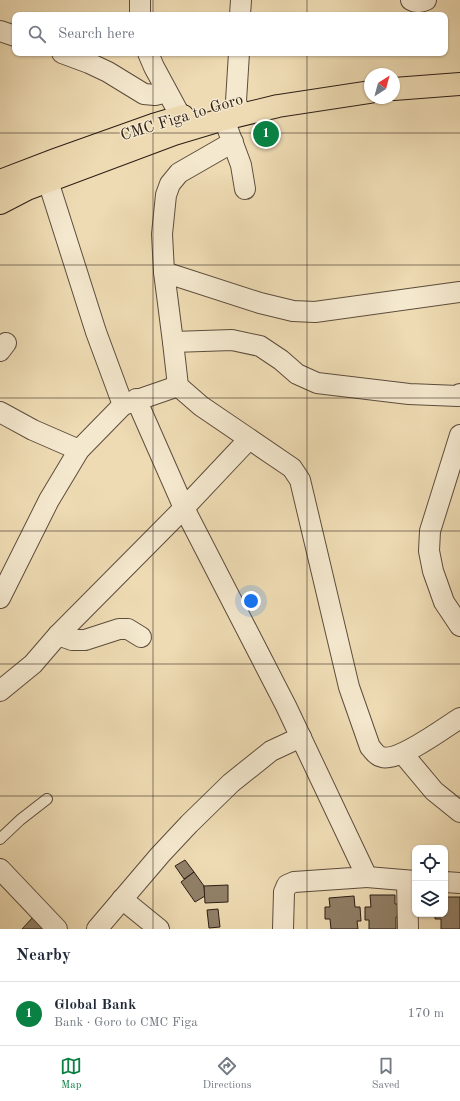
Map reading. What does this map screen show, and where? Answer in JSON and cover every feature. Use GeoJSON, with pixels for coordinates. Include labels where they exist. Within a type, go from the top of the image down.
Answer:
{"type":"FeatureCollection","features":[{"type":"Feature","properties":{"kind":"main road"},"geometry":{"type":"LineString","coordinates":[[400,74],[460,70]]}},
{"type":"Feature","properties":{"kind":"main road","name":"CMC Figa to Goro"},"geometry":{"type":"LineString","coordinates":[[0,181],[62,157],[153,125],[177,125],[234,112],[323,84],[364,78]]}},
{"type":"Feature","properties":{"kind":"main road"},"geometry":{"type":"LineString","coordinates":[[400,89],[460,84]]}},
{"type":"Feature","properties":{"kind":"main road"},"geometry":{"type":"LineString","coordinates":[[234,112],[364,93]]}},
{"type":"Feature","properties":{"kind":"main road"},"geometry":{"type":"LineString","coordinates":[[0,203],[27,189],[177,125]]}},
{"type":"Feature","properties":{"kind":"street"},"geometry":{"type":"LineString","coordinates":[[140,0],[140,12]]}},
{"type":"Feature","properties":{"kind":"street"},"geometry":{"type":"LineString","coordinates":[[240,12],[241,0]]}},
{"type":"Feature","properties":{"kind":"street"},"geometry":{"type":"LineString","coordinates":[[411,0],[422,2],[426,0]]}},
{"type":"Feature","properties":{"kind":"street"},"geometry":{"type":"LineString","coordinates":[[0,31],[12,35]]}},
{"type":"Feature","properties":{"kind":"street"},"geometry":{"type":"LineString","coordinates":[[70,56],[108,72],[144,94],[155,95],[167,92]]}},
{"type":"Feature","properties":{"kind":"street"},"geometry":{"type":"LineString","coordinates":[[149,56],[167,92],[177,125]]}},
{"type":"Feature","properties":{"kind":"street"},"geometry":{"type":"LineString","coordinates":[[238,56],[232,142],[240,165],[245,189]]}},
{"type":"Feature","properties":{"kind":"street"},"geometry":{"type":"LineString","coordinates":[[232,142],[179,173],[170,184],[166,195],[162,234],[164,272],[174,342],[178,386],[201,406],[292,468],[300,480],[349,687],[370,747],[376,755],[381,758],[387,758],[403,754],[460,718]]}},
{"type":"Feature","properties":{"kind":"street"},"geometry":{"type":"LineString","coordinates":[[48,181],[96,332],[130,402],[282,698],[367,877]]}},
{"type":"Feature","properties":{"kind":"street"},"geometry":{"type":"LineString","coordinates":[[164,272],[260,303],[293,311],[315,312],[460,292]]}},
{"type":"Feature","properties":{"kind":"street"},"geometry":{"type":"LineString","coordinates":[[174,342],[232,340],[260,346],[281,360],[297,374],[317,383],[409,394],[459,397]]}},
{"type":"Feature","properties":{"kind":"street"},"geometry":{"type":"LineString","coordinates":[[0,598],[49,500],[79,450],[130,402],[178,386]]}},
{"type":"Feature","properties":{"kind":"street"},"geometry":{"type":"LineString","coordinates":[[0,412],[33,430],[79,450]]}},
{"type":"Feature","properties":{"kind":"street"},"geometry":{"type":"LineString","coordinates":[[460,436],[430,531],[429,551],[433,571],[444,602],[460,625]]}},
{"type":"Feature","properties":{"kind":"street"},"geometry":{"type":"LineString","coordinates":[[0,691],[33,664],[58,635],[184,508],[249,439]]}},
{"type":"Feature","properties":{"kind":"street"},"geometry":{"type":"LineString","coordinates":[[58,635],[72,640],[85,640],[119,629],[128,629],[141,637]]}},
{"type":"Feature","properties":{"kind":"street"},"geometry":{"type":"LineString","coordinates":[[97,929],[170,845],[231,783],[271,751],[301,738]]}},
{"type":"Feature","properties":{"kind":"street"},"geometry":{"type":"LineString","coordinates":[[403,754],[434,791],[460,812]]}},
{"type":"Feature","properties":{"kind":"street"},"geometry":{"type":"LineString","coordinates":[[0,869],[57,929]]}},
{"type":"Feature","properties":{"kind":"street"},"geometry":{"type":"LineString","coordinates":[[283,929],[284,892],[287,885],[294,882],[367,877],[411,881],[408,929]]}},
{"type":"Feature","properties":{"kind":"street"},"geometry":{"type":"LineString","coordinates":[[448,882],[460,883]]}},
{"type":"Feature","properties":{"kind":"street"},"geometry":{"type":"LineString","coordinates":[[122,899],[159,929]]}},
{"type":"Feature","properties":{"kind":"lane"},"geometry":{"type":"LineString","coordinates":[[0,839],[20,820],[46,799]]}},
{"type":"Feature","properties":{"kind":"building"},"geometry":{"type":"Polygon","coordinates":[[[185,860],[194,872],[184,879],[175,866],[185,860]]]}},
{"type":"Feature","properties":{"kind":"building"},"geometry":{"type":"Polygon","coordinates":[[[194,872],[204,886],[205,896],[195,902],[181,882],[194,872]]]}},
{"type":"Feature","properties":{"kind":"building"},"geometry":{"type":"Polygon","coordinates":[[[228,885],[228,902],[205,903],[204,886],[228,885]]]}},
{"type":"Feature","properties":{"kind":"building"},"geometry":{"type":"Polygon","coordinates":[[[370,895],[395,895],[395,904],[401,904],[401,916],[396,917],[396,929],[369,929],[369,920],[365,920],[365,907],[371,907],[370,895]]]}},
{"type":"Feature","properties":{"kind":"building"},"geometry":{"type":"Polygon","coordinates":[[[354,896],[355,907],[360,907],[361,921],[357,921],[358,929],[331,929],[330,919],[325,919],[325,907],[330,907],[329,898],[354,896]]]}},
{"type":"Feature","properties":{"kind":"building"},"geometry":{"type":"Polygon","coordinates":[[[448,897],[460,897],[460,929],[441,929],[441,919],[435,919],[435,917],[448,917],[448,897]]]}},
{"type":"Feature","properties":{"kind":"building"},"geometry":{"type":"Polygon","coordinates":[[[218,909],[220,927],[209,928],[207,910],[218,909]]]}},
{"type":"Feature","properties":{"kind":"building"},"geometry":{"type":"Polygon","coordinates":[[[34,916],[47,929],[22,929],[34,916]]]}},
{"type":"Feature","properties":{"kind":"place","name":"Global Bank"},"geometry":{"type":"Point","coordinates":[266,134]}}]}
